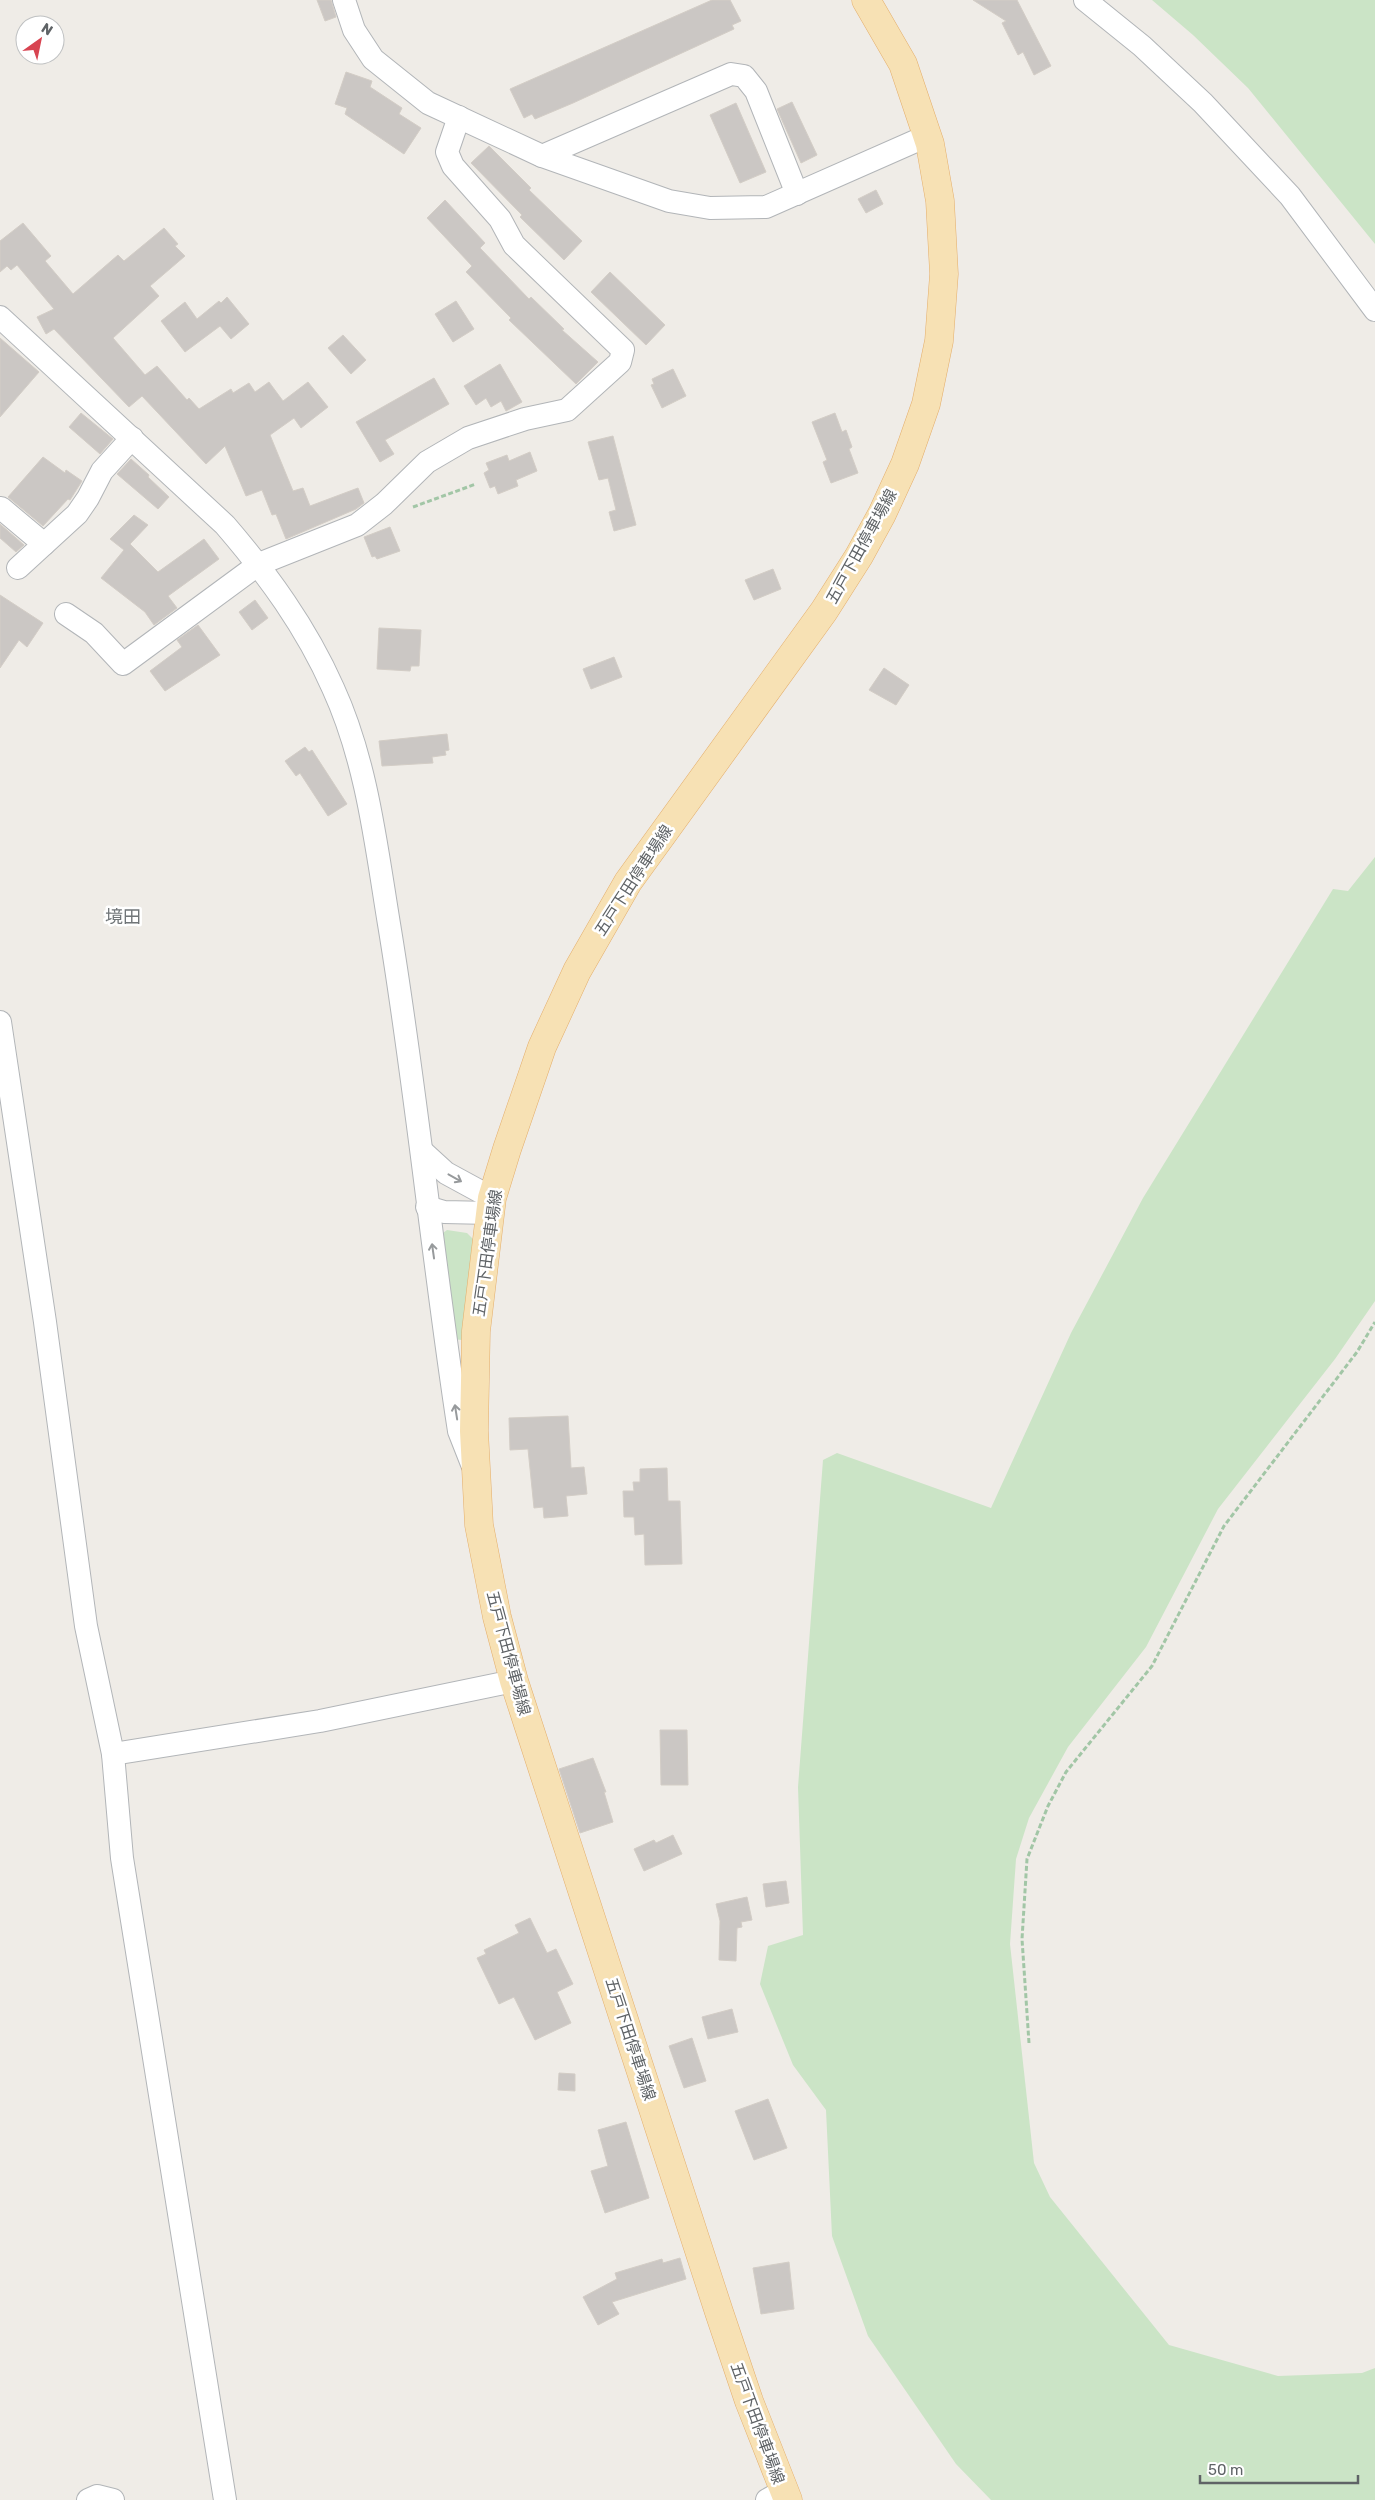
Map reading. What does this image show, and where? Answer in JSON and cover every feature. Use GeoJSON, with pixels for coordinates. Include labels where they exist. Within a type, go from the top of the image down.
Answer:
{"type":"FeatureCollection","features":[{"type":"Feature","properties":{"kind":"main road","name":"五戸下田停車場線"},"geometry":{"type":"LineString","coordinates":[[780,2497],[514,1681],[497,1617],[480,1525],[476,1474],[474,1431],[476,1330],[491,1205],[542,1047],[577,970],[628,882],[824,611],[858,556],[905,464],[926,404],[939,341],[944,274],[940,201],[927,136],[903,64],[866,0]]}},
{"type":"Feature","properties":{"kind":"street"},"geometry":{"type":"LineString","coordinates":[[344,0],[354,30],[373,59],[428,103],[542,156],[669,201],[710,208],[766,208],[927,136]]}},
{"type":"Feature","properties":{"kind":"street"},"geometry":{"type":"LineString","coordinates":[[1085,0],[1142,46],[1203,104],[1290,196],[1375,310]]}},
{"type":"Feature","properties":{"kind":"street"},"geometry":{"type":"LineString","coordinates":[[542,156],[731,74],[744,76],[756,91],[798,194]]}},
{"type":"Feature","properties":{"kind":"street"},"geometry":{"type":"LineString","coordinates":[[66,614],[94,633],[123,664],[258,564],[357,525],[384,504],[427,462],[468,438],[525,419],[566,410],[620,362],[623,350],[514,245],[500,218],[452,166],[447,152],[459,117]]}},
{"type":"Feature","properties":{"kind":"street"},"geometry":{"type":"LineString","coordinates":[[0,317],[225,525],[258,564],[305,631],[334,689],[351,735],[368,796],[406,1022],[423,1152],[427,1207],[459,1431],[476,1474]]}},
{"type":"Feature","properties":{"kind":"street"},"geometry":{"type":"LineString","coordinates":[[18,568],[77,514],[102,471],[132,438]]}},
{"type":"Feature","properties":{"kind":"street"},"geometry":{"type":"LineString","coordinates":[[1,508],[44,544]]}},
{"type":"Feature","properties":{"kind":"street"},"geometry":{"type":"LineString","coordinates":[[0,1022],[45,1322],[86,1626],[113,1754],[122,1858],[225,2500]]}},
{"type":"Feature","properties":{"kind":"street"},"geometry":{"type":"LineString","coordinates":[[423,1152],[446,1173],[491,1205]]}},
{"type":"Feature","properties":{"kind":"street"},"geometry":{"type":"LineString","coordinates":[[427,1207],[444,1212],[491,1205]]}},
{"type":"Feature","properties":{"kind":"street"},"geometry":{"type":"LineString","coordinates":[[113,1754],[320,1721],[514,1681]]}},
{"type":"Feature","properties":{"kind":"street"},"geometry":{"type":"LineString","coordinates":[[88,2500],[97,2496],[113,2500]]}},
{"type":"Feature","properties":{"kind":"path"},"geometry":{"type":"LineString","coordinates":[[405,510],[476,484]]}},
{"type":"Feature","properties":{"kind":"path"},"geometry":{"type":"LineString","coordinates":[[1029,2043],[1022,1939],[1027,1860],[1048,1806],[1066,1772],[1152,1666],[1224,1526],[1357,1352],[1375,1322]]}},
{"type":"Feature","properties":{"kind":"green space"},"geometry":{"type":"Polygon","coordinates":[[[1152,0],[1375,0],[1375,244],[1248,88],[1193,35],[1152,0]]]}},
{"type":"Feature","properties":{"kind":"green space"},"geometry":{"type":"Polygon","coordinates":[[[1375,857],[1375,1301],[1335,1359],[1218,1509],[1146,1647],[1068,1747],[1029,1818],[1016,1859],[1010,1944],[1034,2163],[1050,2197],[1169,2345],[1278,2376],[1362,2373],[1375,2368],[1375,2500],[991,2500],[956,2464],[868,2336],[832,2236],[826,2110],[793,2065],[760,1984],[768,1946],[803,1935],[798,1787],[823,1460],[837,1453],[991,1508],[1071,1333],[1143,1198],[1333,889],[1348,891],[1375,857]]]}},
{"type":"Feature","properties":{"kind":"green space"},"geometry":{"type":"Polygon","coordinates":[[[447,1230],[467,1233],[474,1240],[462,1340],[452,1339],[439,1236],[447,1230]]]}},
{"type":"Feature","properties":{"kind":"building"},"geometry":{"type":"Polygon","coordinates":[[[317,0],[331,0],[336,17],[325,21],[317,0]]]}},
{"type":"Feature","properties":{"kind":"building"},"geometry":{"type":"Polygon","coordinates":[[[712,0],[730,0],[741,21],[732,25],[734,29],[573,103],[535,119],[532,114],[524,118],[510,89],[712,0]]]}},
{"type":"Feature","properties":{"kind":"building"},"geometry":{"type":"Polygon","coordinates":[[[973,0],[1017,0],[1051,66],[1034,75],[1023,52],[1018,55],[1002,23],[1006,21],[973,0]]]}},
{"type":"Feature","properties":{"kind":"building"},"geometry":{"type":"Polygon","coordinates":[[[346,72],[372,81],[370,87],[402,108],[399,114],[421,128],[404,154],[345,114],[347,108],[335,104],[346,72]]]}},
{"type":"Feature","properties":{"kind":"building"},"geometry":{"type":"Polygon","coordinates":[[[792,102],[817,155],[801,163],[777,109],[792,102]]]}},
{"type":"Feature","properties":{"kind":"building"},"geometry":{"type":"Polygon","coordinates":[[[736,103],[766,172],[740,183],[710,115],[736,103]]]}},
{"type":"Feature","properties":{"kind":"building"},"geometry":{"type":"Polygon","coordinates":[[[489,146],[531,188],[529,190],[582,241],[564,260],[520,217],[522,215],[471,163],[489,146]]]}},
{"type":"Feature","properties":{"kind":"building"},"geometry":{"type":"Polygon","coordinates":[[[876,190],[883,204],[866,213],[858,199],[876,190]]]}},
{"type":"Feature","properties":{"kind":"building"},"geometry":{"type":"Polygon","coordinates":[[[445,200],[485,243],[480,248],[529,299],[531,297],[564,329],[562,330],[598,362],[576,384],[509,320],[511,318],[466,272],[472,266],[427,218],[445,200]]]}},
{"type":"Feature","properties":{"kind":"building"},"geometry":{"type":"Polygon","coordinates":[[[23,223],[51,256],[45,261],[73,294],[118,255],[124,261],[164,228],[178,244],[175,246],[185,256],[150,286],[159,296],[113,338],[145,375],[157,366],[187,400],[189,398],[199,409],[231,389],[233,393],[249,383],[255,392],[269,382],[283,401],[308,382],[328,407],[301,428],[294,418],[270,435],[293,491],[303,488],[310,506],[358,488],[364,503],[356,509],[286,539],[276,514],[272,515],[262,490],[246,496],[225,446],[206,464],[142,396],[129,407],[54,329],[46,334],[37,317],[54,309],[17,265],[11,270],[7,266],[0,272],[0,241],[23,223]]]}},
{"type":"Feature","properties":{"kind":"building"},"geometry":{"type":"Polygon","coordinates":[[[610,272],[665,325],[646,345],[591,292],[610,272]]]}},
{"type":"Feature","properties":{"kind":"building"},"geometry":{"type":"Polygon","coordinates":[[[227,297],[249,324],[231,339],[220,326],[185,352],[161,321],[185,302],[197,319],[219,301],[221,303],[227,297]]]}},
{"type":"Feature","properties":{"kind":"building"},"geometry":{"type":"Polygon","coordinates":[[[456,301],[474,329],[453,342],[435,314],[456,301]]]}},
{"type":"Feature","properties":{"kind":"building"},"geometry":{"type":"Polygon","coordinates":[[[343,335],[366,360],[351,374],[328,348],[343,335]]]}},
{"type":"Feature","properties":{"kind":"building"},"geometry":{"type":"Polygon","coordinates":[[[0,338],[39,372],[0,417],[0,338]]]}},
{"type":"Feature","properties":{"kind":"building"},"geometry":{"type":"Polygon","coordinates":[[[500,364],[522,402],[506,411],[501,401],[491,407],[486,398],[476,405],[464,386],[500,364]]]}},
{"type":"Feature","properties":{"kind":"building"},"geometry":{"type":"Polygon","coordinates":[[[673,369],[686,396],[662,408],[651,385],[654,384],[652,379],[673,369]]]}},
{"type":"Feature","properties":{"kind":"building"},"geometry":{"type":"Polygon","coordinates":[[[434,378],[449,404],[385,440],[394,454],[380,462],[356,422],[434,378]]]}},
{"type":"Feature","properties":{"kind":"building"},"geometry":{"type":"Polygon","coordinates":[[[81,413],[113,439],[100,454],[69,427],[81,413]]]}},
{"type":"Feature","properties":{"kind":"building"},"geometry":{"type":"Polygon","coordinates":[[[835,413],[842,432],[846,430],[852,447],[849,449],[858,473],[831,483],[823,462],[827,460],[812,422],[835,413]]]}},
{"type":"Feature","properties":{"kind":"building"},"geometry":{"type":"Polygon","coordinates":[[[613,436],[636,525],[614,531],[609,512],[616,510],[608,478],[599,480],[588,442],[613,436]]]}},
{"type":"Feature","properties":{"kind":"building"},"geometry":{"type":"Polygon","coordinates":[[[530,452],[537,471],[516,480],[518,486],[498,494],[495,486],[490,488],[484,473],[489,470],[486,463],[507,455],[509,461],[530,452]]]}},
{"type":"Feature","properties":{"kind":"building"},"geometry":{"type":"Polygon","coordinates":[[[43,457],[65,473],[66,470],[82,481],[70,500],[68,499],[43,526],[8,497],[43,457]]]}},
{"type":"Feature","properties":{"kind":"building"},"geometry":{"type":"Polygon","coordinates":[[[131,459],[169,497],[158,509],[117,474],[131,459]]]}},
{"type":"Feature","properties":{"kind":"building"},"geometry":{"type":"Polygon","coordinates":[[[134,515],[148,525],[130,544],[158,572],[204,539],[219,559],[168,596],[177,608],[154,625],[145,612],[101,578],[124,550],[110,539],[134,515]]]}},
{"type":"Feature","properties":{"kind":"building"},"geometry":{"type":"Polygon","coordinates":[[[0,524],[24,545],[16,552],[0,538],[0,524]]]}},
{"type":"Feature","properties":{"kind":"building"},"geometry":{"type":"Polygon","coordinates":[[[390,527],[400,551],[377,559],[375,556],[372,557],[364,537],[390,527]]]}},
{"type":"Feature","properties":{"kind":"building"},"geometry":{"type":"Polygon","coordinates":[[[773,569],[781,589],[754,600],[745,580],[773,569]]]}},
{"type":"Feature","properties":{"kind":"building"},"geometry":{"type":"Polygon","coordinates":[[[0,595],[43,623],[27,647],[19,640],[0,668],[0,595]]]}},
{"type":"Feature","properties":{"kind":"building"},"geometry":{"type":"Polygon","coordinates":[[[255,600],[268,618],[252,630],[239,612],[255,600]]]}},
{"type":"Feature","properties":{"kind":"building"},"geometry":{"type":"Polygon","coordinates":[[[198,625],[220,655],[165,691],[150,671],[182,647],[177,640],[198,625]]]}},
{"type":"Feature","properties":{"kind":"building"},"geometry":{"type":"Polygon","coordinates":[[[379,628],[421,630],[419,666],[411,666],[410,671],[377,669],[379,628]]]}},
{"type":"Feature","properties":{"kind":"building"},"geometry":{"type":"Polygon","coordinates":[[[614,657],[622,677],[591,689],[583,669],[614,657]]]}},
{"type":"Feature","properties":{"kind":"building"},"geometry":{"type":"Polygon","coordinates":[[[884,668],[909,685],[896,705],[869,690],[884,668]]]}},
{"type":"Feature","properties":{"kind":"building"},"geometry":{"type":"Polygon","coordinates":[[[447,734],[449,750],[445,751],[446,755],[432,757],[433,763],[382,766],[379,741],[447,734]]]}},
{"type":"Feature","properties":{"kind":"building"},"geometry":{"type":"Polygon","coordinates":[[[305,747],[309,752],[312,750],[347,804],[328,816],[300,773],[296,776],[285,761],[305,747]]]}},
{"type":"Feature","properties":{"kind":"building"},"geometry":{"type":"Polygon","coordinates":[[[568,1416],[571,1468],[584,1467],[587,1494],[566,1496],[568,1516],[544,1518],[543,1507],[534,1508],[528,1449],[510,1450],[509,1418],[568,1416]]]}},
{"type":"Feature","properties":{"kind":"building"},"geometry":{"type":"Polygon","coordinates":[[[667,1468],[668,1501],[680,1501],[682,1564],[645,1565],[644,1534],[635,1535],[634,1517],[624,1517],[623,1491],[634,1491],[633,1482],[640,1482],[640,1469],[667,1468]]]}},
{"type":"Feature","properties":{"kind":"building"},"geometry":{"type":"Polygon","coordinates":[[[660,1730],[687,1730],[688,1785],[661,1785],[660,1730]]]}},
{"type":"Feature","properties":{"kind":"building"},"geometry":{"type":"Polygon","coordinates":[[[593,1758],[606,1792],[604,1792],[613,1822],[580,1833],[559,1769],[593,1758]]]}},
{"type":"Feature","properties":{"kind":"building"},"geometry":{"type":"Polygon","coordinates":[[[673,1835],[682,1854],[644,1871],[634,1849],[654,1840],[656,1843],[673,1835]]]}},
{"type":"Feature","properties":{"kind":"building"},"geometry":{"type":"Polygon","coordinates":[[[786,1881],[789,1903],[766,1907],[763,1884],[786,1881]]]}},
{"type":"Feature","properties":{"kind":"building"},"geometry":{"type":"Polygon","coordinates":[[[747,1897],[752,1920],[741,1922],[742,1927],[737,1928],[736,1961],[719,1960],[720,1921],[716,1904],[747,1897]]]}},
{"type":"Feature","properties":{"kind":"building"},"geometry":{"type":"Polygon","coordinates":[[[530,1918],[547,1953],[556,1949],[573,1984],[557,1992],[571,2023],[535,2040],[514,1997],[499,2004],[477,1958],[486,1954],[484,1950],[519,1933],[515,1925],[530,1918]]]}},
{"type":"Feature","properties":{"kind":"building"},"geometry":{"type":"Polygon","coordinates":[[[732,2009],[738,2032],[708,2039],[702,2017],[732,2009]]]}},
{"type":"Feature","properties":{"kind":"building"},"geometry":{"type":"Polygon","coordinates":[[[692,2038],[706,2081],[684,2088],[669,2046],[692,2038]]]}},
{"type":"Feature","properties":{"kind":"building"},"geometry":{"type":"Polygon","coordinates":[[[559,2073],[575,2074],[575,2091],[558,2090],[559,2073]]]}},
{"type":"Feature","properties":{"kind":"building"},"geometry":{"type":"Polygon","coordinates":[[[768,2099],[787,2148],[754,2160],[735,2111],[768,2099]]]}},
{"type":"Feature","properties":{"kind":"building"},"geometry":{"type":"Polygon","coordinates":[[[626,2122],[649,2198],[605,2213],[591,2171],[608,2166],[598,2130],[626,2122]]]}},
{"type":"Feature","properties":{"kind":"building"},"geometry":{"type":"Polygon","coordinates":[[[680,2258],[686,2279],[612,2302],[619,2314],[598,2325],[583,2297],[617,2279],[615,2273],[662,2259],[663,2263],[680,2258]]]}},
{"type":"Feature","properties":{"kind":"building"},"geometry":{"type":"Polygon","coordinates":[[[789,2262],[794,2309],[761,2314],[753,2268],[789,2262]]]}},
{"type":"Feature","properties":{"kind":"district","name":"境田"},"geometry":{"type":"Point","coordinates":[123,917]}}]}
